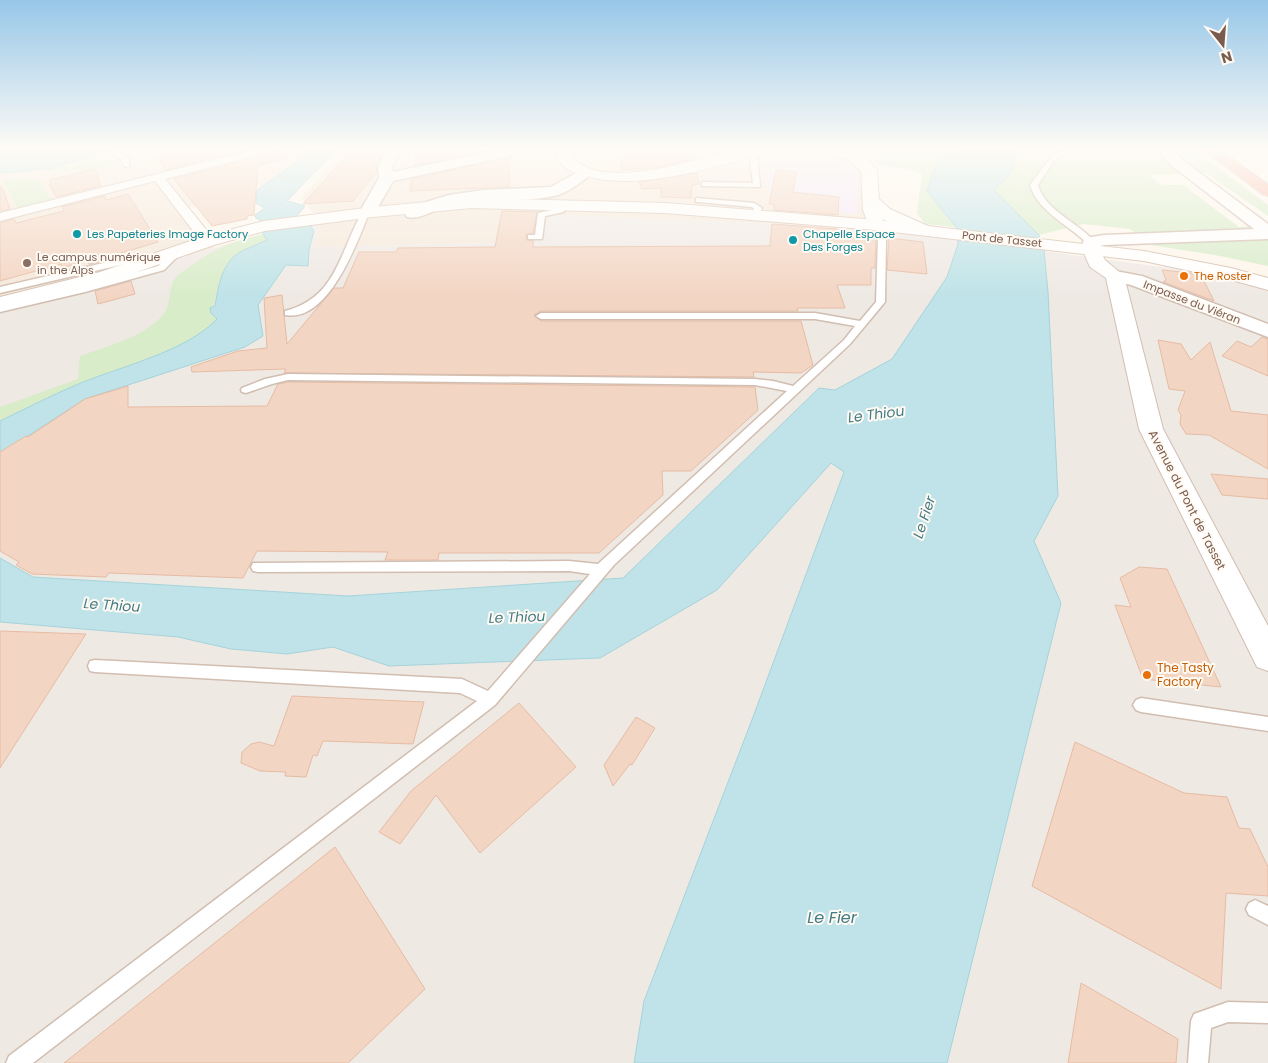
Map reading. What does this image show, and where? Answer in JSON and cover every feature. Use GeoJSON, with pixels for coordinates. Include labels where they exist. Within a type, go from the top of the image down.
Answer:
{"type":"FeatureCollection","features":[{"type":"Feature","properties":{"kind":"main road"},"geometry":{"type":"LineString","coordinates":[[870,200],[871,210],[883,226]]}},
{"type":"Feature","properties":{"kind":"main road"},"geometry":{"type":"LineString","coordinates":[[870,200],[884,212],[922,230]]}},
{"type":"Feature","properties":{"kind":"main road","name":"Pont de Tasset"},"geometry":{"type":"LineString","coordinates":[[0,303],[76,285],[208,241],[264,226],[316,219],[500,204],[638,206],[756,214],[1063,246],[1091,246],[1144,256]]}},
{"type":"Feature","properties":{"kind":"main road"},"geometry":{"type":"LineString","coordinates":[[1091,246],[1097,263],[1115,276],[1128,266],[1124,253]]}},
{"type":"Feature","properties":{"kind":"main road"},"geometry":{"type":"LineString","coordinates":[[1144,256],[1224,266],[1268,276]]}},
{"type":"Feature","properties":{"kind":"main road"},"geometry":{"type":"LineString","coordinates":[[1144,256],[1231,274],[1268,284]]}},
{"type":"Feature","properties":{"kind":"main road","name":"Avenue du Pont de Tasset"},"geometry":{"type":"LineString","coordinates":[[1115,276],[1151,429],[1268,657]]}},
{"type":"Feature","properties":{"kind":"street"},"geometry":{"type":"LineString","coordinates":[[0,217],[76,198]]}},
{"type":"Feature","properties":{"kind":"street"},"geometry":{"type":"LineString","coordinates":[[174,198],[208,241]]}},
{"type":"Feature","properties":{"kind":"street"},"geometry":{"type":"LineString","coordinates":[[365,215],[375,198]]}},
{"type":"Feature","properties":{"kind":"street"},"geometry":{"type":"LineString","coordinates":[[420,210],[452,198]]}},
{"type":"Feature","properties":{"kind":"street"},"geometry":{"type":"LineString","coordinates":[[1222,198],[1268,233]]}},
{"type":"Feature","properties":{"kind":"street"},"geometry":{"type":"LineString","coordinates":[[1091,246],[1268,233]]}},
{"type":"Feature","properties":{"kind":"street","name":"Impasse du Viéran"},"geometry":{"type":"LineString","coordinates":[[1115,276],[1136,280],[1268,331]]}},
{"type":"Feature","properties":{"kind":"lane"},"geometry":{"type":"LineString","coordinates":[[1038,198],[1046,206],[1073,225],[1091,246]]}},
{"type":"Feature","properties":{"kind":"lane"},"geometry":{"type":"LineString","coordinates":[[699,200],[754,205],[758,208],[756,214]]}},
{"type":"Feature","properties":{"kind":"lane"},"geometry":{"type":"LineString","coordinates":[[531,237],[539,237],[542,215],[561,210]]}},
{"type":"Feature","properties":{"kind":"lane"},"geometry":{"type":"LineString","coordinates":[[288,312],[306,308],[316,301],[337,275],[365,215]]}},
{"type":"Feature","properties":{"kind":"lane"},"geometry":{"type":"LineString","coordinates":[[16,1063],[490,700],[599,573],[847,342],[862,324],[880,302],[882,237],[890,232],[883,226]]}},
{"type":"Feature","properties":{"kind":"lane"},"geometry":{"type":"LineString","coordinates":[[0,309],[82,290],[161,268],[178,252]]}},
{"type":"Feature","properties":{"kind":"lane"},"geometry":{"type":"LineString","coordinates":[[0,290],[129,260],[155,260]]}},
{"type":"Feature","properties":{"kind":"lane"},"geometry":{"type":"LineString","coordinates":[[541,316],[815,316],[862,324]]}},
{"type":"Feature","properties":{"kind":"lane"},"geometry":{"type":"LineString","coordinates":[[246,390],[269,381],[288,377],[755,382],[773,384],[794,390]]}},
{"type":"Feature","properties":{"kind":"lane"},"geometry":{"type":"LineString","coordinates":[[258,567],[570,566],[599,573]]}},
{"type":"Feature","properties":{"kind":"lane"},"geometry":{"type":"LineString","coordinates":[[94,666],[462,686],[490,700]]}},
{"type":"Feature","properties":{"kind":"lane"},"geometry":{"type":"LineString","coordinates":[[1141,706],[1268,724]]}},
{"type":"Feature","properties":{"kind":"lane"},"geometry":{"type":"LineString","coordinates":[[1198,1063],[1201,1021],[1228,1012],[1268,1013]]}},
{"type":"Feature","properties":{"kind":"shaded area"},"geometry":{"type":"Polygon","coordinates":[[[0,198],[225,198],[189,208],[214,248],[60,293],[0,306],[0,198]]]}},
{"type":"Feature","properties":{"kind":"shaded area"},"geometry":{"type":"Polygon","coordinates":[[[301,198],[863,198],[865,227],[551,215],[536,242],[315,247],[320,222],[301,198]]]}},
{"type":"Feature","properties":{"kind":"shaded area"},"geometry":{"type":"Polygon","coordinates":[[[770,198],[857,198],[857,214],[771,206],[770,198]]]}},
{"type":"Feature","properties":{"kind":"shaded area"},"geometry":{"type":"Polygon","coordinates":[[[551,215],[865,227],[1206,273],[1268,291],[1268,1063],[0,1063],[0,306],[60,293],[248,238],[320,222],[315,247],[536,242],[551,215]]]}},
{"type":"Feature","properties":{"kind":"green space"},"geometry":{"type":"Polygon","coordinates":[[[12,198],[50,198],[51,200],[18,209],[12,198]]]}},
{"type":"Feature","properties":{"kind":"green space"},"geometry":{"type":"Polygon","coordinates":[[[919,198],[932,198],[956,227],[925,224],[917,213],[919,198]]]}},
{"type":"Feature","properties":{"kind":"green space"},"geometry":{"type":"Polygon","coordinates":[[[1002,198],[1200,198],[1239,227],[1268,226],[1268,266],[1151,245],[1130,229],[1083,224],[1039,235],[1002,198]]]}},
{"type":"Feature","properties":{"kind":"green space"},"geometry":{"type":"Polygon","coordinates":[[[1241,198],[1258,198],[1268,205],[1268,216],[1241,198]]]}},
{"type":"Feature","properties":{"kind":"green space"},"geometry":{"type":"Polygon","coordinates":[[[263,234],[267,240],[219,281],[212,313],[217,319],[204,331],[170,350],[76,385],[0,421],[0,407],[78,379],[80,356],[124,341],[154,324],[165,312],[175,278],[206,255],[241,240],[263,234]]]}},
{"type":"Feature","properties":{"kind":"water"},"geometry":{"type":"Polygon","coordinates":[[[256,198],[290,198],[287,201],[305,206],[296,217],[310,225],[314,231],[309,249],[308,266],[286,265],[258,305],[263,336],[245,347],[85,399],[0,454],[0,421],[76,385],[170,350],[204,331],[217,319],[211,313],[210,308],[215,306],[225,268],[235,255],[267,240],[263,234],[265,223],[256,218],[255,215],[265,208],[256,203],[256,198]]]}},
{"type":"Feature","properties":{"kind":"water","name":"Le Fier"},"geometry":{"type":"Polygon","coordinates":[[[932,198],[1002,198],[1039,235],[1044,250],[1048,292],[1058,496],[1034,541],[1061,603],[947,1063],[634,1063],[644,1001],[753,717],[844,472],[831,463],[717,590],[600,658],[389,666],[333,647],[287,654],[231,649],[178,637],[0,622],[0,558],[33,577],[348,596],[623,578],[819,388],[835,390],[892,359],[947,277],[958,244],[956,227],[932,198]]]}},
{"type":"Feature","properties":{"kind":"building"},"geometry":{"type":"Polygon","coordinates":[[[0,198],[6,198],[10,209],[0,211],[0,198]]]}},
{"type":"Feature","properties":{"kind":"building","name":"Les Papeteries Image Factory"},"geometry":{"type":"Polygon","coordinates":[[[99,198],[105,198],[106,200],[115,198],[130,198],[158,242],[121,253],[122,257],[89,264],[88,260],[62,268],[61,264],[0,281],[0,223],[14,219],[16,223],[64,211],[62,207],[99,198]]]}},
{"type":"Feature","properties":{"kind":"building"},"geometry":{"type":"Polygon","coordinates":[[[189,198],[255,198],[254,215],[247,216],[247,219],[212,226],[189,198]]]}},
{"type":"Feature","properties":{"kind":"building"},"geometry":{"type":"Polygon","coordinates":[[[309,198],[356,198],[353,201],[303,204],[309,198]]]}},
{"type":"Feature","properties":{"kind":"building"},"geometry":{"type":"Polygon","coordinates":[[[770,198],[839,198],[838,215],[774,210],[774,205],[769,204],[770,198]]]}},
{"type":"Feature","properties":{"kind":"building"},"geometry":{"type":"Polygon","coordinates":[[[502,211],[537,212],[533,233],[526,235],[527,240],[533,241],[533,247],[770,246],[772,224],[837,229],[837,232],[876,236],[875,268],[871,268],[871,285],[837,285],[845,308],[797,308],[798,311],[541,311],[534,315],[541,321],[801,321],[813,365],[801,373],[753,372],[754,377],[284,373],[286,369],[192,372],[191,367],[238,351],[267,348],[264,298],[282,295],[287,344],[334,288],[343,288],[359,252],[396,252],[398,248],[495,247],[502,211]]]}},
{"type":"Feature","properties":{"kind":"building"},"geometry":{"type":"Polygon","coordinates":[[[889,238],[923,242],[927,274],[887,270],[889,238]]]}},
{"type":"Feature","properties":{"kind":"building"},"geometry":{"type":"Polygon","coordinates":[[[1162,270],[1191,273],[1202,277],[1214,301],[1163,282],[1166,280],[1162,270]]]}},
{"type":"Feature","properties":{"kind":"building"},"geometry":{"type":"Polygon","coordinates":[[[131,281],[135,294],[98,304],[95,291],[131,281]]]}},
{"type":"Feature","properties":{"kind":"building"},"geometry":{"type":"Polygon","coordinates":[[[1262,337],[1268,339],[1268,376],[1222,356],[1237,341],[1251,347],[1262,337]]]}},
{"type":"Feature","properties":{"kind":"building"},"geometry":{"type":"Polygon","coordinates":[[[1158,340],[1181,344],[1191,360],[1210,342],[1231,411],[1268,415],[1268,469],[1209,435],[1186,434],[1180,424],[1181,415],[1178,410],[1185,391],[1169,389],[1158,340]]]}},
{"type":"Feature","properties":{"kind":"building"},"geometry":{"type":"Polygon","coordinates":[[[288,382],[755,387],[758,410],[691,471],[662,471],[663,495],[599,553],[439,553],[438,560],[385,560],[388,552],[257,551],[243,578],[109,573],[106,577],[32,574],[16,565],[19,562],[0,551],[0,452],[26,436],[28,437],[85,399],[128,386],[128,407],[267,406],[278,384],[288,382]]]}},
{"type":"Feature","properties":{"kind":"building"},"geometry":{"type":"Polygon","coordinates":[[[1211,474],[1268,479],[1268,499],[1222,495],[1211,474]]]}},
{"type":"Feature","properties":{"kind":"building"},"geometry":{"type":"Polygon","coordinates":[[[1139,567],[1167,569],[1221,687],[1143,679],[1115,605],[1131,607],[1120,578],[1139,567]]]}},
{"type":"Feature","properties":{"kind":"building"},"geometry":{"type":"Polygon","coordinates":[[[0,631],[86,634],[0,768],[0,631]]]}},
{"type":"Feature","properties":{"kind":"building"},"geometry":{"type":"Polygon","coordinates":[[[292,696],[424,702],[413,744],[323,741],[317,756],[313,755],[306,777],[285,776],[286,772],[260,771],[241,763],[242,752],[251,744],[259,742],[274,746],[292,696]]]}},
{"type":"Feature","properties":{"kind":"building"},"geometry":{"type":"Polygon","coordinates":[[[519,703],[576,767],[480,853],[436,795],[400,844],[379,832],[411,791],[519,703]]]}},
{"type":"Feature","properties":{"kind":"building"},"geometry":{"type":"Polygon","coordinates":[[[636,717],[655,728],[632,765],[630,764],[613,786],[604,765],[636,717]]]}},
{"type":"Feature","properties":{"kind":"building"},"geometry":{"type":"Polygon","coordinates":[[[1075,742],[1184,793],[1227,797],[1239,828],[1250,829],[1268,867],[1268,896],[1226,893],[1221,989],[1032,886],[1075,742]]]}},
{"type":"Feature","properties":{"kind":"building"},"geometry":{"type":"Polygon","coordinates":[[[335,847],[425,989],[348,1063],[64,1063],[335,847]]]}},
{"type":"Feature","properties":{"kind":"building"},"geometry":{"type":"Polygon","coordinates":[[[1081,983],[1178,1039],[1176,1063],[1068,1063],[1081,983]]]}},
{"type":"Feature","properties":{"kind":"place","name":"Les Papeteries Image Factory"},"geometry":{"type":"Point","coordinates":[77,234]}},
{"type":"Feature","properties":{"kind":"place","name":"Chapelle Espace Des Forges"},"geometry":{"type":"Point","coordinates":[793,240]}},
{"type":"Feature","properties":{"kind":"place","name":"Le campus numérique in the Alps"},"geometry":{"type":"Point","coordinates":[27,263]}},
{"type":"Feature","properties":{"kind":"place","name":"The Roster"},"geometry":{"type":"Point","coordinates":[1184,276]}},
{"type":"Feature","properties":{"kind":"place","name":"The Tasty Factory"},"geometry":{"type":"Point","coordinates":[1147,675]}},
{"type":"Feature","properties":{"kind":"water label","name":"Le Thiou"},"geometry":{"type":"Point","coordinates":[876,414]}},
{"type":"Feature","properties":{"kind":"water label","name":"Le Thiou"},"geometry":{"type":"Point","coordinates":[112,605]}},
{"type":"Feature","properties":{"kind":"water label","name":"Le Thiou"},"geometry":{"type":"Point","coordinates":[517,617]}}]}
